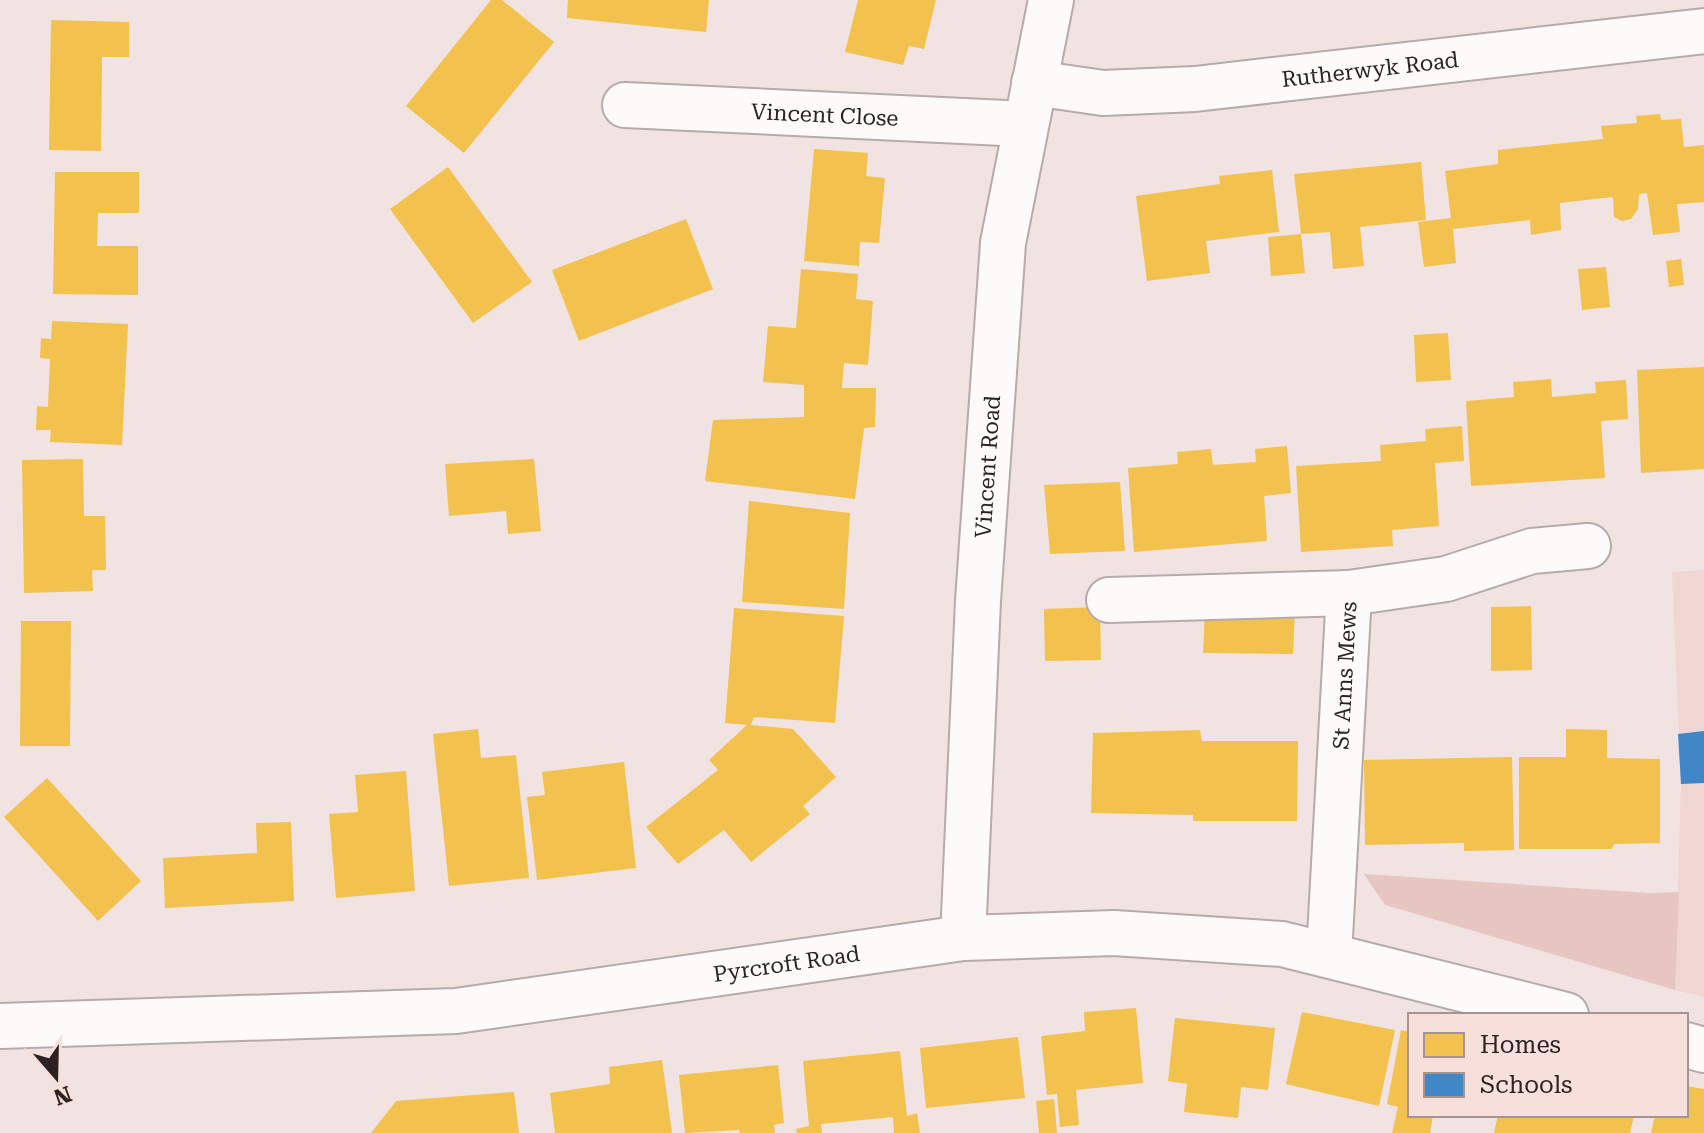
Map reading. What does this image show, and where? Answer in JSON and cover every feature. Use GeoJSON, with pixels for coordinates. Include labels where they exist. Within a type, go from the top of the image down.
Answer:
{"type":"FeatureCollection","features":[{"type":"Feature","properties":{"kind":"street","name":"Vincent Road"},"geometry":{"type":"LineString","coordinates":[[963,938],[978,601],[1003,243],[1051,0]]}},
{"type":"Feature","properties":{"kind":"street","name":"Rutherwyk Road"},"geometry":{"type":"LineString","coordinates":[[1030,104],[1103,93],[1195,89],[1704,31]]}},
{"type":"Feature","properties":{"kind":"street","name":"Vincent Close"},"geometry":{"type":"LineString","coordinates":[[625,105],[1030,104]]}},
{"type":"Feature","properties":{"kind":"street","name":"St Anns Mews"},"geometry":{"type":"LineString","coordinates":[[1329,955],[1349,593],[1446,579],[1532,551],[1588,546]]}},
{"type":"Feature","properties":{"kind":"street"},"geometry":{"type":"LineString","coordinates":[[1109,600],[1349,593]]}},
{"type":"Feature","properties":{"kind":"street","name":"Pyrcroft Road"},"geometry":{"type":"LineString","coordinates":[[0,1026],[456,1011],[963,938],[1114,933],[1282,944],[1558,1013]]}},
{"type":"Feature","properties":{"kind":"shaded area"},"geometry":{"type":"Polygon","coordinates":[[[1704,570],[1704,997],[1675,990],[1681,784],[1672,572],[1704,570]]]}},
{"type":"Feature","properties":{"kind":"shaded area"},"geometry":{"type":"Polygon","coordinates":[[[1364,874],[1648,893],[1679,892],[1675,990],[1385,905],[1364,874]]]}},
{"type":"Feature","properties":{"kind":"building: Homes"},"geometry":{"type":"Polygon","coordinates":[[[491,0],[502,0],[554,42],[464,153],[406,106],[491,0]]]}},
{"type":"Feature","properties":{"kind":"building: Homes"},"geometry":{"type":"Polygon","coordinates":[[[568,0],[709,0],[706,32],[567,18],[568,0]]]}},
{"type":"Feature","properties":{"kind":"building: Homes"},"geometry":{"type":"Polygon","coordinates":[[[858,0],[936,0],[924,49],[909,46],[903,65],[845,52],[858,0]]]}},
{"type":"Feature","properties":{"kind":"building: Homes"},"geometry":{"type":"Polygon","coordinates":[[[51,20],[129,22],[129,57],[102,57],[101,151],[49,150],[51,20]]]}},
{"type":"Feature","properties":{"kind":"building: Homes"},"geometry":{"type":"Polygon","coordinates":[[[1660,114],[1661,120],[1681,119],[1684,147],[1704,145],[1704,202],[1677,204],[1680,232],[1653,235],[1647,193],[1639,194],[1638,209],[1631,219],[1622,221],[1614,217],[1613,197],[1560,203],[1561,230],[1531,235],[1530,220],[1453,229],[1456,263],[1424,267],[1418,222],[1451,218],[1445,171],[1498,164],[1498,150],[1603,139],[1601,126],[1637,123],[1636,116],[1660,114]]]}},
{"type":"Feature","properties":{"kind":"building: Homes"},"geometry":{"type":"Polygon","coordinates":[[[814,149],[868,153],[866,176],[885,178],[879,243],[860,242],[859,266],[804,261],[814,149]]]}},
{"type":"Feature","properties":{"kind":"building: Homes"},"geometry":{"type":"Polygon","coordinates":[[[1421,162],[1426,220],[1360,227],[1364,266],[1333,269],[1330,232],[1301,234],[1294,174],[1421,162]]]}},
{"type":"Feature","properties":{"kind":"building: Homes"},"geometry":{"type":"Polygon","coordinates":[[[448,167],[532,282],[473,323],[390,209],[448,167]]]}},
{"type":"Feature","properties":{"kind":"building: Homes"},"geometry":{"type":"Polygon","coordinates":[[[1272,170],[1279,232],[1206,241],[1210,273],[1147,281],[1136,196],[1220,184],[1219,176],[1272,170]]]}},
{"type":"Feature","properties":{"kind":"building: Homes"},"geometry":{"type":"Polygon","coordinates":[[[55,172],[139,172],[139,213],[98,213],[97,246],[138,246],[138,295],[53,294],[55,172]]]}},
{"type":"Feature","properties":{"kind":"building: Homes"},"geometry":{"type":"Polygon","coordinates":[[[686,219],[713,289],[579,341],[552,270],[686,219]]]}},
{"type":"Feature","properties":{"kind":"building: Homes"},"geometry":{"type":"Polygon","coordinates":[[[1301,234],[1305,273],[1271,276],[1268,237],[1301,234]]]}},
{"type":"Feature","properties":{"kind":"building: Homes"},"geometry":{"type":"Polygon","coordinates":[[[1681,259],[1684,285],[1669,287],[1666,261],[1681,259]]]}},
{"type":"Feature","properties":{"kind":"building: Homes"},"geometry":{"type":"Polygon","coordinates":[[[1606,267],[1610,307],[1582,310],[1578,269],[1606,267]]]}},
{"type":"Feature","properties":{"kind":"building: Homes"},"geometry":{"type":"Polygon","coordinates":[[[801,269],[858,274],[856,299],[873,301],[868,365],[844,363],[842,388],[876,388],[875,427],[864,428],[855,499],[705,481],[713,420],[804,417],[804,385],[763,382],[768,326],[796,328],[801,269]]]}},
{"type":"Feature","properties":{"kind":"building: Homes"},"geometry":{"type":"Polygon","coordinates":[[[52,321],[128,324],[122,445],[50,442],[51,430],[36,430],[37,406],[48,407],[50,359],[40,358],[41,338],[51,339],[52,321]]]}},
{"type":"Feature","properties":{"kind":"building: Homes"},"geometry":{"type":"Polygon","coordinates":[[[1448,333],[1451,380],[1416,382],[1414,335],[1448,333]]]}},
{"type":"Feature","properties":{"kind":"building: Homes"},"geometry":{"type":"Polygon","coordinates":[[[1704,367],[1704,469],[1641,473],[1637,370],[1704,367]]]}},
{"type":"Feature","properties":{"kind":"building: Homes"},"geometry":{"type":"Polygon","coordinates":[[[1551,379],[1552,397],[1596,393],[1595,382],[1626,380],[1628,419],[1601,421],[1605,478],[1471,486],[1466,401],[1514,397],[1513,382],[1551,379]]]}},
{"type":"Feature","properties":{"kind":"building: Homes"},"geometry":{"type":"Polygon","coordinates":[[[1462,426],[1464,461],[1435,463],[1439,526],[1392,530],[1393,546],[1301,552],[1296,466],[1381,461],[1380,445],[1426,441],[1425,429],[1462,426]]]}},
{"type":"Feature","properties":{"kind":"building: Homes"},"geometry":{"type":"Polygon","coordinates":[[[1287,446],[1291,493],[1264,496],[1267,541],[1134,552],[1128,468],[1178,464],[1177,452],[1211,449],[1213,465],[1256,462],[1255,449],[1287,446]]]}},
{"type":"Feature","properties":{"kind":"building: Homes"},"geometry":{"type":"Polygon","coordinates":[[[83,459],[84,516],[105,516],[106,570],[92,570],[93,591],[24,593],[22,460],[83,459]]]}},
{"type":"Feature","properties":{"kind":"building: Homes"},"geometry":{"type":"Polygon","coordinates":[[[534,459],[541,531],[508,534],[506,511],[449,516],[445,464],[534,459]]]}},
{"type":"Feature","properties":{"kind":"building: Homes"},"geometry":{"type":"Polygon","coordinates":[[[1120,482],[1125,551],[1050,554],[1044,485],[1120,482]]]}},
{"type":"Feature","properties":{"kind":"building: Homes"},"geometry":{"type":"Polygon","coordinates":[[[749,501],[850,513],[844,609],[742,602],[749,501]]]}},
{"type":"Feature","properties":{"kind":"building: Homes"},"geometry":{"type":"Polygon","coordinates":[[[1531,606],[1532,670],[1491,671],[1491,607],[1531,606]]]}},
{"type":"Feature","properties":{"kind":"building: Homes"},"geometry":{"type":"Polygon","coordinates":[[[1100,607],[1101,660],[1045,661],[1044,609],[1100,607]]]}},
{"type":"Feature","properties":{"kind":"building: Homes"},"geometry":{"type":"Polygon","coordinates":[[[734,608],[844,616],[835,723],[754,717],[751,725],[793,729],[836,777],[803,806],[810,814],[751,862],[724,830],[678,864],[646,827],[718,770],[709,760],[747,725],[725,723],[734,608]]]}},
{"type":"Feature","properties":{"kind":"building: Homes"},"geometry":{"type":"Polygon","coordinates":[[[1205,610],[1295,611],[1293,654],[1203,653],[1205,610]]]}},
{"type":"Feature","properties":{"kind":"building: Homes"},"geometry":{"type":"Polygon","coordinates":[[[21,621],[71,621],[70,746],[20,746],[21,621]]]}},
{"type":"Feature","properties":{"kind":"building: Homes"},"geometry":{"type":"Polygon","coordinates":[[[478,729],[481,758],[516,755],[529,878],[449,886],[433,734],[478,729]]]}},
{"type":"Feature","properties":{"kind":"building: Homes"},"geometry":{"type":"Polygon","coordinates":[[[1566,729],[1607,730],[1607,758],[1660,759],[1660,843],[1614,844],[1612,849],[1519,849],[1519,757],[1566,757],[1566,729]]]}},
{"type":"Feature","properties":{"kind":"building: Homes"},"geometry":{"type":"Polygon","coordinates":[[[1200,730],[1202,741],[1298,741],[1297,821],[1193,821],[1193,815],[1091,813],[1093,733],[1200,730]]]}},
{"type":"Feature","properties":{"kind":"building: Homes"},"geometry":{"type":"Polygon","coordinates":[[[1512,757],[1514,850],[1464,851],[1464,843],[1365,845],[1364,760],[1512,757]]]}},
{"type":"Feature","properties":{"kind":"building: Homes"},"geometry":{"type":"Polygon","coordinates":[[[624,762],[636,868],[537,880],[527,797],[545,795],[542,772],[624,762]]]}},
{"type":"Feature","properties":{"kind":"building: Homes"},"geometry":{"type":"Polygon","coordinates":[[[406,771],[415,891],[336,898],[329,814],[358,812],[355,775],[406,771]]]}},
{"type":"Feature","properties":{"kind":"building: Homes"},"geometry":{"type":"Polygon","coordinates":[[[47,778],[141,881],[98,921],[4,817],[47,778]]]}},
{"type":"Feature","properties":{"kind":"building: Homes"},"geometry":{"type":"Polygon","coordinates":[[[291,822],[294,901],[165,908],[163,858],[257,853],[256,823],[291,822]]]}},
{"type":"Feature","properties":{"kind":"building: Homes"},"geometry":{"type":"Polygon","coordinates":[[[1136,1008],[1143,1083],[1076,1090],[1079,1125],[1060,1127],[1057,1094],[1047,1095],[1041,1036],[1085,1031],[1084,1012],[1136,1008]]]}},
{"type":"Feature","properties":{"kind":"building: Homes"},"geometry":{"type":"Polygon","coordinates":[[[1302,1012],[1395,1030],[1379,1106],[1286,1084],[1302,1012]]]}},
{"type":"Feature","properties":{"kind":"building: Homes"},"geometry":{"type":"Polygon","coordinates":[[[1175,1018],[1275,1028],[1268,1090],[1241,1087],[1238,1118],[1184,1112],[1187,1084],[1168,1081],[1175,1018]]]}},
{"type":"Feature","properties":{"kind":"building: Homes"},"geometry":{"type":"Polygon","coordinates":[[[1401,1030],[1408,1032],[1408,1117],[1433,1117],[1430,1133],[1392,1133],[1398,1107],[1387,1104],[1401,1030]]]}},
{"type":"Feature","properties":{"kind":"building: Homes"},"geometry":{"type":"Polygon","coordinates":[[[1018,1037],[1025,1098],[926,1108],[920,1048],[1018,1037]]]}},
{"type":"Feature","properties":{"kind":"building: Homes"},"geometry":{"type":"Polygon","coordinates":[[[900,1051],[907,1116],[917,1113],[920,1133],[894,1133],[893,1117],[821,1124],[822,1133],[797,1133],[796,1129],[809,1126],[803,1061],[900,1051]]]}},
{"type":"Feature","properties":{"kind":"building: Homes"},"geometry":{"type":"Polygon","coordinates":[[[662,1060],[672,1133],[555,1133],[550,1093],[610,1084],[609,1067],[662,1060]]]}},
{"type":"Feature","properties":{"kind":"building: Homes"},"geometry":{"type":"Polygon","coordinates":[[[778,1065],[784,1123],[774,1125],[775,1133],[740,1133],[739,1130],[685,1133],[679,1075],[778,1065]]]}},
{"type":"Feature","properties":{"kind":"building: Homes"},"geometry":{"type":"Polygon","coordinates":[[[1688,1086],[1704,1089],[1704,1133],[1651,1133],[1655,1117],[1688,1117],[1688,1086]]]}},
{"type":"Feature","properties":{"kind":"building: Homes"},"geometry":{"type":"Polygon","coordinates":[[[514,1092],[519,1133],[371,1133],[396,1101],[514,1092]]]}},
{"type":"Feature","properties":{"kind":"building: Homes"},"geometry":{"type":"Polygon","coordinates":[[[1054,1099],[1057,1133],[1039,1133],[1036,1101],[1054,1099]]]}},
{"type":"Feature","properties":{"kind":"building: Homes"},"geometry":{"type":"Polygon","coordinates":[[[1498,1117],[1634,1117],[1630,1133],[1494,1133],[1498,1117]]]}},
{"type":"Feature","properties":{"kind":"building: Schools"},"geometry":{"type":"Polygon","coordinates":[[[1704,731],[1704,783],[1681,784],[1678,734],[1704,731]]]}}]}
